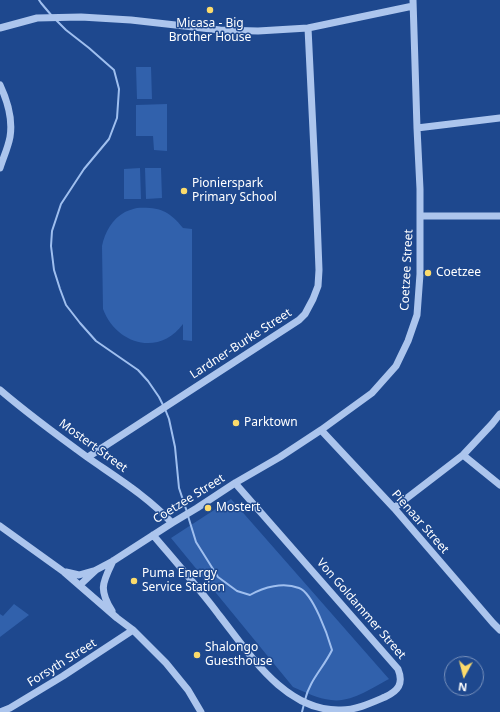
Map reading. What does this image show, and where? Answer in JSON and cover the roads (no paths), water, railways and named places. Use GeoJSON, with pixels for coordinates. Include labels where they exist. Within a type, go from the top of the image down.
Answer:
{"type":"FeatureCollection","features":[{"type":"Feature","properties":{"kind":"street"},"geometry":{"type":"LineString","coordinates":[[0,28],[37,18],[81,17],[131,20],[220,30],[258,31],[308,28],[413,3]]}},
{"type":"Feature","properties":{"kind":"street","name":"Coetzee Street"},"geometry":{"type":"LineString","coordinates":[[80,585],[96,570],[113,561],[235,483],[322,430],[372,393],[396,366],[408,342],[417,315],[420,274],[421,216],[413,3]]}},
{"type":"Feature","properties":{"kind":"street","name":"Lardner-Burke Street"},"geometry":{"type":"LineString","coordinates":[[88,457],[299,320],[305,314],[313,299],[318,286],[319,270],[308,28]]}},
{"type":"Feature","properties":{"kind":"street"},"geometry":{"type":"LineString","coordinates":[[0,85],[11,119],[10,138],[0,168]]}},
{"type":"Feature","properties":{"kind":"street"},"geometry":{"type":"LineString","coordinates":[[417,128],[500,118]]}},
{"type":"Feature","properties":{"kind":"street"},"geometry":{"type":"LineString","coordinates":[[421,216],[500,216]]}},
{"type":"Feature","properties":{"kind":"street","name":"Mostert Street"},"geometry":{"type":"LineString","coordinates":[[0,390],[88,457],[137,491],[156,506],[172,523]]}},
{"type":"Feature","properties":{"kind":"street"},"geometry":{"type":"LineString","coordinates":[[394,508],[463,455],[500,414]]}},
{"type":"Feature","properties":{"kind":"street","name":"Pienaar Street"},"geometry":{"type":"LineString","coordinates":[[322,430],[394,508],[492,624],[500,630]]}},
{"type":"Feature","properties":{"kind":"street"},"geometry":{"type":"LineString","coordinates":[[463,455],[500,485]]}},
{"type":"Feature","properties":{"kind":"street","name":"Von Goldammer Street"},"geometry":{"type":"LineString","coordinates":[[153,535],[254,659],[286,692],[304,702],[330,710],[342,710],[353,709],[379,700],[396,691],[400,683],[398,669],[235,483]]}},
{"type":"Feature","properties":{"kind":"street"},"geometry":{"type":"LineString","coordinates":[[0,526],[64,572],[133,630],[171,669],[188,690],[202,712]]}},
{"type":"Feature","properties":{"kind":"street"},"geometry":{"type":"LineString","coordinates":[[113,561],[105,578],[103,590],[108,604],[117,618]]}},
{"type":"Feature","properties":{"kind":"street"},"geometry":{"type":"LineString","coordinates":[[64,572],[79,575],[96,570]]}},
{"type":"Feature","properties":{"kind":"street","name":"Forsyth Street"},"geometry":{"type":"LineString","coordinates":[[0,712],[10,708],[63,676],[133,630]]}},
{"type":"Feature","properties":{"kind":"waterway"},"geometry":{"type":"LineString","coordinates":[[39,0],[52,16]]}},
{"type":"Feature","properties":{"kind":"waterway"},"geometry":{"type":"LineString","coordinates":[[55,19],[114,70],[119,89],[117,118],[109,139],[84,169],[61,204],[52,231],[51,246],[54,270],[66,305],[80,323],[96,341],[138,370],[148,381],[163,405]]}},
{"type":"Feature","properties":{"kind":"waterway"},"geometry":{"type":"LineString","coordinates":[[165,409],[169,419],[175,447],[179,488],[187,512]]}},
{"type":"Feature","properties":{"kind":"waterway"},"geometry":{"type":"LineString","coordinates":[[188,516],[196,542],[218,577],[237,591],[250,595],[274,586],[287,585],[299,588],[310,598],[315,606],[332,650],[313,680],[305,700]]}},
{"type":"Feature","properties":{"kind":"waterway"},"geometry":{"type":"LineString","coordinates":[[302,712],[304,704]]}},
{"type":"Feature","properties":{"kind":"place","name":"Micasa - Big Brother House"},"geometry":{"type":"Point","coordinates":[210,10]}},
{"type":"Feature","properties":{"kind":"place","name":"Pionierspark Primary School"},"geometry":{"type":"Point","coordinates":[184,191]}},
{"type":"Feature","properties":{"kind":"place","name":"Coetzee"},"geometry":{"type":"Point","coordinates":[428,273]}},
{"type":"Feature","properties":{"kind":"place","name":"Parktown"},"geometry":{"type":"Point","coordinates":[236,423]}},
{"type":"Feature","properties":{"kind":"place","name":"Mostert"},"geometry":{"type":"Point","coordinates":[208,508]}},
{"type":"Feature","properties":{"kind":"place","name":"Puma Energy Service Station"},"geometry":{"type":"Point","coordinates":[134,581]}},
{"type":"Feature","properties":{"kind":"place","name":"Shalongo Guesthouse"},"geometry":{"type":"Point","coordinates":[197,655]}}]}
